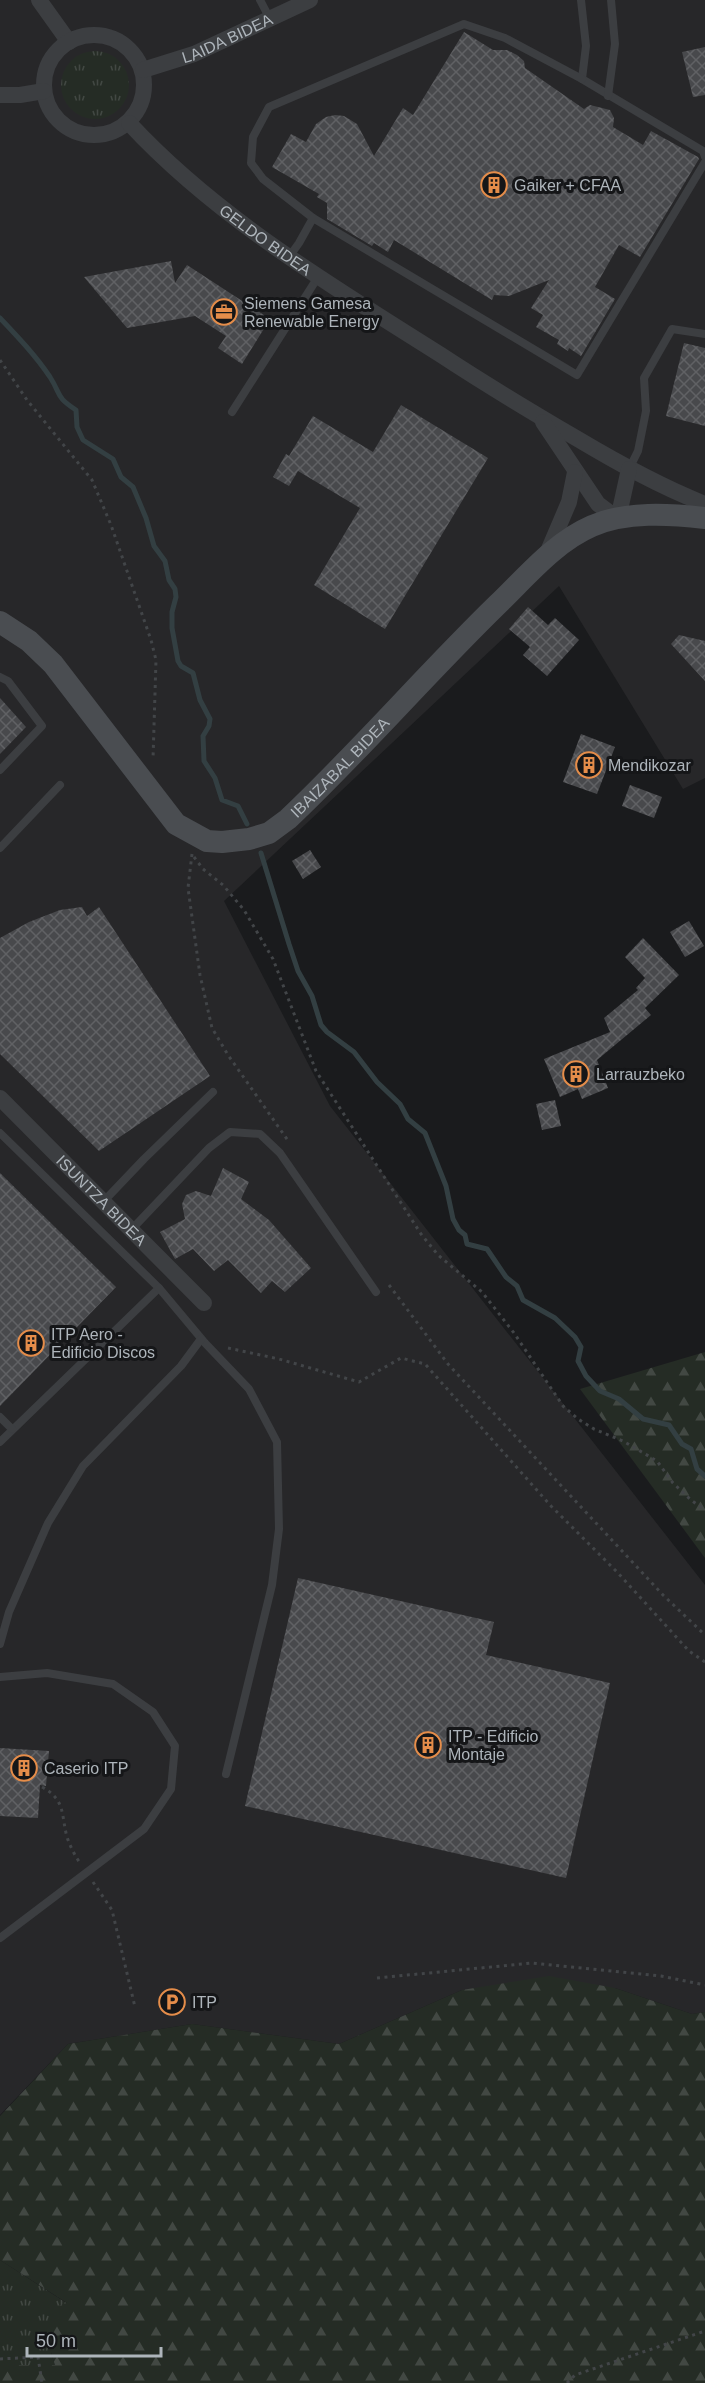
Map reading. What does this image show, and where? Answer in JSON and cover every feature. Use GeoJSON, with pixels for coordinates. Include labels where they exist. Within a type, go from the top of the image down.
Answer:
{"type":"FeatureCollection","features":[{"type":"Feature","properties":{"kind":"street"},"geometry":{"type":"LineString","coordinates":[[39,0],[69,42]]}},
{"type":"Feature","properties":{"kind":"street","name":"LAIDA BIDEA"},"geometry":{"type":"LineString","coordinates":[[143,70],[194,54],[310,0]]}},
{"type":"Feature","properties":{"kind":"street"},"geometry":{"type":"LineString","coordinates":[[98,35],[112,38],[126,45],[136,56],[143,70],[144,98],[138,112],[129,123],[115,132],[100,136],[84,135],[69,130],[57,120],[48,106],[44,91],[49,63],[57,51],[83,36],[98,35]]}},
{"type":"Feature","properties":{"kind":"street"},"geometry":{"type":"LineString","coordinates":[[0,94],[20,95],[44,91]]}},
{"type":"Feature","properties":{"kind":"street","name":"GELDO BIDEA"},"geometry":{"type":"LineString","coordinates":[[129,123],[166,162],[198,190],[318,277],[539,416],[646,479],[705,504]]}},
{"type":"Feature","properties":{"kind":"street"},"geometry":{"type":"LineString","coordinates":[[539,416],[598,504],[618,519],[629,469]]}},
{"type":"Feature","properties":{"kind":"street"},"geometry":{"type":"LineString","coordinates":[[544,558],[569,502],[575,472]]}},
{"type":"Feature","properties":{"kind":"street","name":"IBAIZABAL BIDEA"},"geometry":{"type":"LineString","coordinates":[[0,622],[29,641],[53,664],[152,795],[194,846],[207,841],[249,839],[268,833],[288,819],[385,722],[467,634],[544,558],[575,534],[595,525],[633,516],[705,518]]}},
{"type":"Feature","properties":{"kind":"street","name":"ISUNTZA BIDEA"},"geometry":{"type":"LineString","coordinates":[[0,1098],[204,1303]]}},
{"type":"Feature","properties":{"kind":"lane"},"geometry":{"type":"LineString","coordinates":[[260,0],[270,19]]}},
{"type":"Feature","properties":{"kind":"lane"},"geometry":{"type":"LineString","coordinates":[[581,0],[586,46],[582,79]]}},
{"type":"Feature","properties":{"kind":"lane"},"geometry":{"type":"LineString","coordinates":[[608,96],[615,44],[611,0]]}},
{"type":"Feature","properties":{"kind":"lane"},"geometry":{"type":"LineString","coordinates":[[705,157],[703,151],[582,79],[505,38],[464,24],[269,107],[253,137],[251,163],[263,179],[313,218],[577,375],[705,162]]}},
{"type":"Feature","properties":{"kind":"lane"},"geometry":{"type":"LineString","coordinates":[[289,257],[313,218]]}},
{"type":"Feature","properties":{"kind":"lane"},"geometry":{"type":"LineString","coordinates":[[232,412],[318,277]]}},
{"type":"Feature","properties":{"kind":"lane"},"geometry":{"type":"LineString","coordinates":[[629,469],[638,451],[646,411],[644,378],[672,329],[705,334]]}},
{"type":"Feature","properties":{"kind":"lane"},"geometry":{"type":"LineString","coordinates":[[0,677],[8,681],[42,726],[0,770]]}},
{"type":"Feature","properties":{"kind":"lane"},"geometry":{"type":"LineString","coordinates":[[0,848],[60,785]]}},
{"type":"Feature","properties":{"kind":"lane"},"geometry":{"type":"LineString","coordinates":[[104,1201],[213,1092]]}},
{"type":"Feature","properties":{"kind":"lane"},"geometry":{"type":"LineString","coordinates":[[132,1229],[209,1148],[230,1132],[260,1134],[280,1154],[376,1292]]}},
{"type":"Feature","properties":{"kind":"lane"},"geometry":{"type":"LineString","coordinates":[[0,1133],[159,1288],[201,1339],[249,1389],[277,1442],[279,1528],[272,1585],[226,1774]]}},
{"type":"Feature","properties":{"kind":"lane"},"geometry":{"type":"LineString","coordinates":[[0,1442],[159,1288]]}},
{"type":"Feature","properties":{"kind":"lane"},"geometry":{"type":"LineString","coordinates":[[0,1644],[9,1612],[48,1523],[83,1466],[181,1366],[201,1339]]}},
{"type":"Feature","properties":{"kind":"lane"},"geometry":{"type":"LineString","coordinates":[[0,1417],[12,1429]]}},
{"type":"Feature","properties":{"kind":"lane"},"geometry":{"type":"LineString","coordinates":[[0,1677],[47,1673],[113,1684],[153,1712],[175,1746],[171,1789],[144,1829],[0,1938]]}},
{"type":"Feature","properties":{"kind":"path"},"geometry":{"type":"LineString","coordinates":[[0,360],[27,400],[92,480],[111,525],[156,660],[153,765]]}},
{"type":"Feature","properties":{"kind":"path"},"geometry":{"type":"LineString","coordinates":[[194,846],[188,888],[200,975],[212,1028],[228,1055],[294,1149]]}},
{"type":"Feature","properties":{"kind":"path"},"geometry":{"type":"LineString","coordinates":[[194,846],[203,869],[223,885],[244,910],[273,959],[316,1071],[421,1234],[438,1255],[482,1292],[514,1333],[563,1406],[586,1424],[623,1441],[657,1461],[673,1483],[705,1510]]}},
{"type":"Feature","properties":{"kind":"path"},"geometry":{"type":"LineString","coordinates":[[385,1280],[448,1364],[655,1587],[705,1635]]}},
{"type":"Feature","properties":{"kind":"path"},"geometry":{"type":"LineString","coordinates":[[201,1339],[236,1351],[279,1359],[359,1382],[401,1358],[425,1364],[550,1506],[618,1573],[689,1651],[705,1662]]}},
{"type":"Feature","properties":{"kind":"path"},"geometry":{"type":"LineString","coordinates":[[42,1787],[50,1791],[63,1810],[67,1837],[81,1865]]}},
{"type":"Feature","properties":{"kind":"path"},"geometry":{"type":"LineString","coordinates":[[91,1879],[112,1910],[135,2007]]}},
{"type":"Feature","properties":{"kind":"path"},"geometry":{"type":"LineString","coordinates":[[377,1978],[532,1963],[661,1976],[705,1985]]}},
{"type":"Feature","properties":{"kind":"path"},"geometry":{"type":"LineString","coordinates":[[567,2383],[575,2375],[705,2331]]}},
{"type":"Feature","properties":{"kind":"path"},"geometry":{"type":"LineString","coordinates":[[0,2359],[38,2357],[42,2383]]}},
{"type":"Feature","properties":{"kind":"shaded area"},"geometry":{"type":"Polygon","coordinates":[[[0,0],[705,0],[705,778],[683,789],[559,586],[224,901],[330,1106],[705,1585],[705,2012],[692,2014],[615,1988],[462,1990],[339,2044],[192,2024],[68,2044],[0,2115],[0,0]]]}},
{"type":"Feature","properties":{"kind":"green space"},"geometry":{"type":"Polygon","coordinates":[[[88,51],[102,51],[114,56],[124,66],[129,85],[124,104],[114,114],[102,119],[88,119],[76,114],[66,104],[61,92],[61,78],[66,66],[76,56],[88,51]]]}},
{"type":"Feature","properties":{"kind":"green space"},"geometry":{"type":"Polygon","coordinates":[[[705,1352],[705,1558],[580,1389],[705,1352]]]}},
{"type":"Feature","properties":{"kind":"green space"},"geometry":{"type":"Polygon","coordinates":[[[549,1976],[615,1988],[692,2014],[705,2012],[705,2383],[0,2383],[0,2365],[55,2365],[48,2338],[49,2320],[52,2312],[67,2303],[0,2260],[0,2116],[68,2044],[192,2024],[339,2044],[462,1990],[549,1976]]]}},
{"type":"Feature","properties":{"kind":"green space"},"geometry":{"type":"Polygon","coordinates":[[[0,2260],[68,2304],[51,2353],[55,2365],[0,2365],[0,2260]]]}},
{"type":"Feature","properties":{"kind":"building","name":"Gaiker + CFAA"},"geometry":{"type":"Polygon","coordinates":[[[464,32],[493,50],[507,50],[517,55],[524,61],[525,68],[584,109],[590,105],[610,110],[614,118],[613,127],[643,145],[651,131],[699,159],[640,257],[619,245],[595,287],[615,299],[581,356],[557,344],[559,340],[536,327],[543,315],[531,308],[549,280],[509,296],[494,295],[492,300],[394,240],[388,252],[374,243],[372,246],[327,219],[327,203],[317,197],[319,194],[272,167],[291,134],[306,142],[316,124],[326,117],[335,115],[344,116],[357,124],[374,156],[403,108],[413,115],[464,32]]]}},
{"type":"Feature","properties":{"kind":"building"},"geometry":{"type":"Polygon","coordinates":[[[705,47],[705,95],[693,97],[682,52],[705,47]]]}},
{"type":"Feature","properties":{"kind":"building","name":"Siemens Gamesa Renewable Energy"},"geometry":{"type":"Polygon","coordinates":[[[171,261],[175,283],[187,265],[270,319],[242,364],[218,348],[226,336],[195,316],[127,328],[84,277],[171,261]]]}},
{"type":"Feature","properties":{"kind":"building"},"geometry":{"type":"Polygon","coordinates":[[[684,343],[705,348],[705,426],[666,416],[684,343]]]}},
{"type":"Feature","properties":{"kind":"building"},"geometry":{"type":"Polygon","coordinates":[[[401,405],[488,458],[385,629],[314,585],[360,508],[298,471],[289,486],[273,477],[286,454],[289,456],[313,416],[373,452],[401,405]]]}},
{"type":"Feature","properties":{"kind":"building"},"geometry":{"type":"Polygon","coordinates":[[[528,607],[548,625],[555,618],[579,640],[547,676],[523,655],[530,647],[509,629],[528,607]]]}},
{"type":"Feature","properties":{"kind":"building"},"geometry":{"type":"Polygon","coordinates":[[[679,635],[705,641],[705,681],[671,644],[679,635]]]}},
{"type":"Feature","properties":{"kind":"building"},"geometry":{"type":"Polygon","coordinates":[[[0,698],[26,727],[0,754],[0,698]]]}},
{"type":"Feature","properties":{"kind":"building","name":"Mendikozar"},"geometry":{"type":"Polygon","coordinates":[[[581,734],[615,747],[597,794],[563,782],[581,734]]]}},
{"type":"Feature","properties":{"kind":"building"},"geometry":{"type":"Polygon","coordinates":[[[630,785],[662,797],[654,818],[622,806],[630,785]]]}},
{"type":"Feature","properties":{"kind":"building"},"geometry":{"type":"Polygon","coordinates":[[[310,850],[321,867],[303,879],[292,861],[310,850]]]}},
{"type":"Feature","properties":{"kind":"building"},"geometry":{"type":"Polygon","coordinates":[[[82,907],[87,916],[99,907],[210,1076],[99,1151],[0,1054],[0,938],[29,922],[60,910],[82,907]]]}},
{"type":"Feature","properties":{"kind":"building"},"geometry":{"type":"Polygon","coordinates":[[[689,921],[704,946],[685,957],[670,932],[689,921]]]}},
{"type":"Feature","properties":{"kind":"building"},"geometry":{"type":"Polygon","coordinates":[[[643,938],[679,975],[645,1008],[651,1015],[597,1060],[608,1088],[582,1099],[578,1089],[560,1097],[544,1059],[610,1032],[604,1018],[638,990],[636,988],[645,978],[625,957],[643,938]]]}},
{"type":"Feature","properties":{"kind":"building"},"geometry":{"type":"Polygon","coordinates":[[[555,1100],[561,1126],[542,1130],[536,1104],[555,1100]]]}},
{"type":"Feature","properties":{"kind":"building"},"geometry":{"type":"Polygon","coordinates":[[[223,1168],[249,1182],[241,1199],[269,1220],[311,1268],[285,1292],[272,1281],[261,1293],[228,1260],[214,1271],[193,1249],[175,1259],[160,1232],[185,1219],[182,1204],[186,1195],[196,1191],[211,1196],[223,1168]]]}},
{"type":"Feature","properties":{"kind":"building","name":"ITP Aero - Edificio Discos"},"geometry":{"type":"Polygon","coordinates":[[[0,1173],[116,1287],[0,1406],[0,1173]]]}},
{"type":"Feature","properties":{"kind":"building","name":"ITP - Edificio Montaje"},"geometry":{"type":"Polygon","coordinates":[[[298,1578],[494,1622],[486,1655],[610,1683],[566,1878],[245,1806],[298,1578]]]}},
{"type":"Feature","properties":{"kind":"building"},"geometry":{"type":"Polygon","coordinates":[[[0,1748],[49,1751],[46,1786],[40,1785],[38,1818],[0,1816],[0,1748]]]}},
{"type":"Feature","properties":{"kind":"waterway"},"geometry":{"type":"LineString","coordinates":[[0,318],[39,362],[62,398],[76,410],[77,427],[83,440],[113,459],[121,477],[133,487],[146,518],[154,546],[165,561],[169,580],[175,589],[172,628],[178,661],[181,666],[193,673],[200,700],[210,719],[203,736],[204,761],[215,778],[222,800],[238,806],[247,824]]}},
{"type":"Feature","properties":{"kind":"waterway"},"geometry":{"type":"LineString","coordinates":[[261,853],[298,971],[312,996],[321,1025],[354,1052],[377,1082],[400,1104],[408,1119],[425,1133],[446,1186],[453,1219],[465,1235],[467,1244],[487,1249],[506,1277],[517,1286],[523,1300],[555,1318],[575,1337],[581,1347],[578,1361],[586,1376],[600,1391],[619,1399],[643,1419],[669,1425],[682,1444],[691,1449],[697,1469],[705,1476]]}},
{"type":"Feature","properties":{"kind":"place","name":"Gaiker + CFAA"},"geometry":{"type":"Point","coordinates":[494,185]}},
{"type":"Feature","properties":{"kind":"place","name":"Siemens Gamesa Renewable Energy"},"geometry":{"type":"Point","coordinates":[224,312]}},
{"type":"Feature","properties":{"kind":"place","name":"Mendikozar"},"geometry":{"type":"Point","coordinates":[589,765]}},
{"type":"Feature","properties":{"kind":"place","name":"Larrauzbeko"},"geometry":{"type":"Point","coordinates":[576,1074]}},
{"type":"Feature","properties":{"kind":"place","name":"ITP Aero - Edificio Discos"},"geometry":{"type":"Point","coordinates":[31,1343]}},
{"type":"Feature","properties":{"kind":"place","name":"ITP - Edificio Montaje"},"geometry":{"type":"Point","coordinates":[428,1745]}},
{"type":"Feature","properties":{"kind":"place","name":"Caserio ITP"},"geometry":{"type":"Point","coordinates":[24,1768]}},
{"type":"Feature","properties":{"kind":"place","name":"ITP"},"geometry":{"type":"Point","coordinates":[172,2002]}}]}
